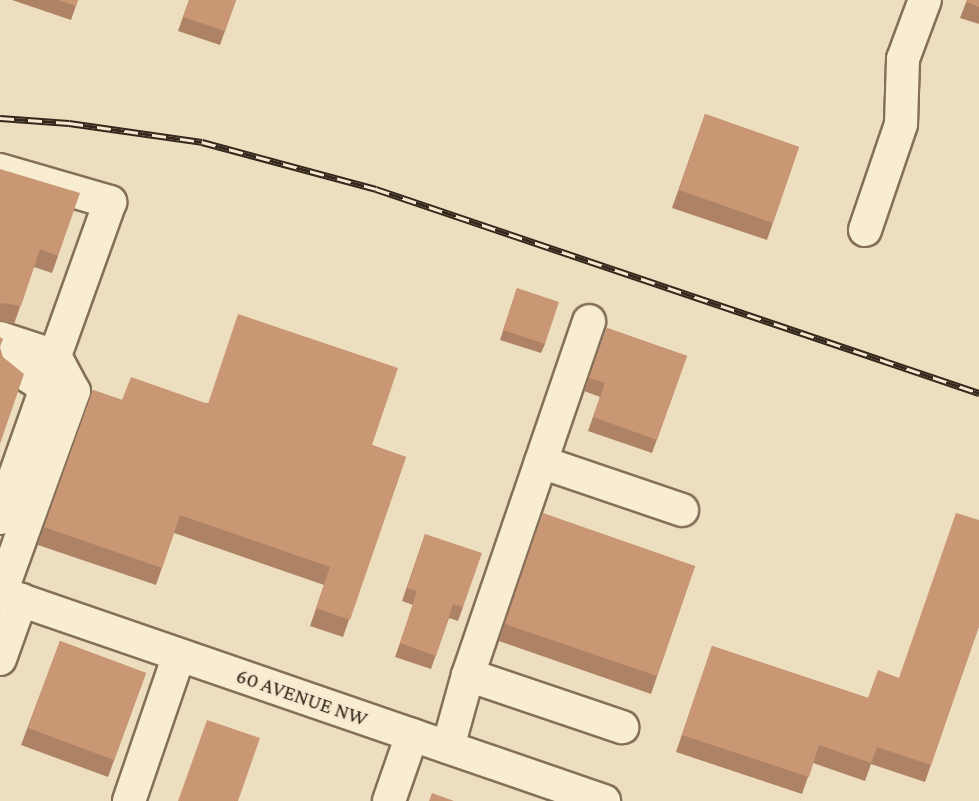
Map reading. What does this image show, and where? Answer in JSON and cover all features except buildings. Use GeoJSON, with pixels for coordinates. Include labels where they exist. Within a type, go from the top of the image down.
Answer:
{"type":"FeatureCollection","features":[{"type":"Feature","properties":{"kind":"street"},"geometry":{"type":"LineString","coordinates":[[865,230],[902,124],[903,59],[925,0]]}},
{"type":"Feature","properties":{"kind":"street"},"geometry":{"type":"LineString","coordinates":[[0,170],[110,202],[55,356]]}},
{"type":"Feature","properties":{"kind":"street"},"geometry":{"type":"LineString","coordinates":[[448,747],[468,675],[589,321]]}},
{"type":"Feature","properties":{"kind":"street"},"geometry":{"type":"LineString","coordinates":[[0,338],[55,356],[74,391],[7,595],[0,659]]}},
{"type":"Feature","properties":{"kind":"street"},"geometry":{"type":"LineString","coordinates":[[0,518],[44,394],[39,383],[12,366]]}},
{"type":"Feature","properties":{"kind":"street"},"geometry":{"type":"LineString","coordinates":[[541,462],[682,510]]}},
{"type":"Feature","properties":{"kind":"street","name":"60 AVENUE NW"},"geometry":{"type":"LineString","coordinates":[[7,595],[604,801]]}},
{"type":"Feature","properties":{"kind":"street"},"geometry":{"type":"LineString","coordinates":[[129,801],[179,655]]}},
{"type":"Feature","properties":{"kind":"street"},"geometry":{"type":"LineString","coordinates":[[468,675],[622,727]]}},
{"type":"Feature","properties":{"kind":"street"},"geometry":{"type":"LineString","coordinates":[[390,801],[412,735]]}},
{"type":"Feature","properties":{"kind":"railway"},"geometry":{"type":"LineString","coordinates":[[0,118],[69,123],[202,142],[376,189],[979,393]]}}]}
